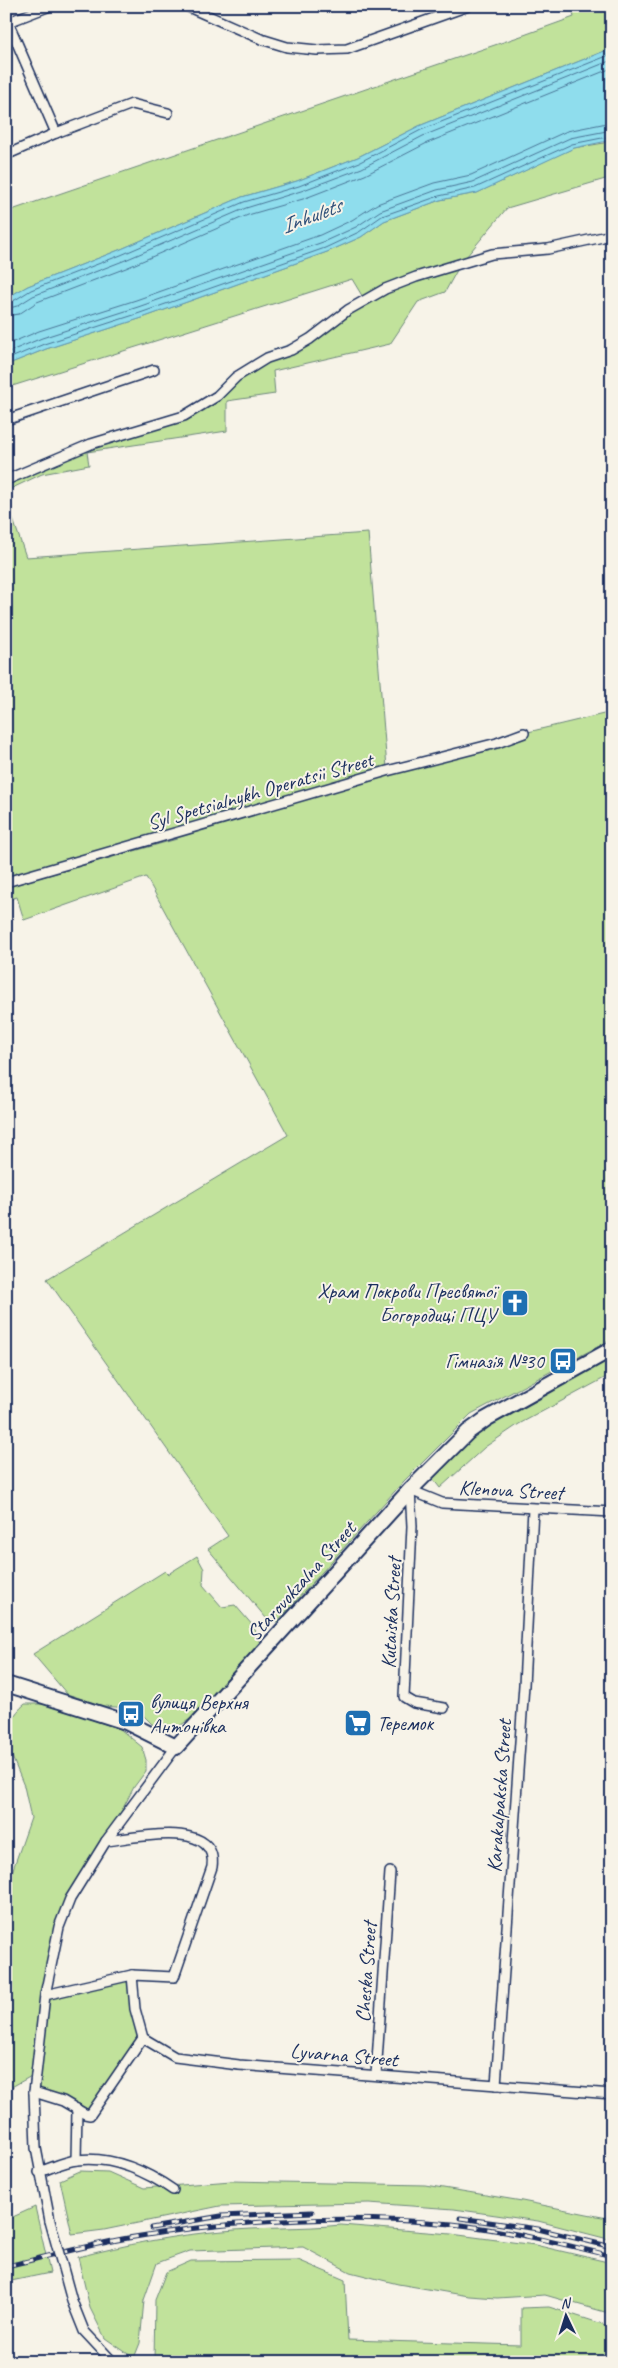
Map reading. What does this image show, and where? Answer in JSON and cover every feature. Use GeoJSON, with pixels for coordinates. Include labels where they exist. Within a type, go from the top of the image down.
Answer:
{"type":"FeatureCollection","features":[{"type":"Feature","properties":{"kind":"main road","name":"Starovokzalna Street"},"geometry":{"type":"LineString","coordinates":[[176,1747],[410,1490],[477,1425],[612,1349]]}},
{"type":"Feature","properties":{"kind":"main road"},"geometry":{"type":"LineString","coordinates":[[6,1684],[126,1722],[176,1747]]}},
{"type":"Feature","properties":{"kind":"street"},"geometry":{"type":"LineString","coordinates":[[50,6],[7,22],[56,133]]}},
{"type":"Feature","properties":{"kind":"street"},"geometry":{"type":"LineString","coordinates":[[186,6],[261,40],[287,47],[335,50],[364,44],[468,6]]}},
{"type":"Feature","properties":{"kind":"street"},"geometry":{"type":"LineString","coordinates":[[6,155],[56,133],[132,104],[168,113]]}},
{"type":"Feature","properties":{"kind":"street"},"geometry":{"type":"LineString","coordinates":[[6,480],[91,444],[184,416],[217,396],[236,377],[267,358],[297,346],[364,299],[385,289],[416,277],[492,254],[548,249],[612,235]]}},
{"type":"Feature","properties":{"kind":"street"},"geometry":{"type":"LineString","coordinates":[[6,420],[154,370]]}},
{"type":"Feature","properties":{"kind":"street","name":"Syl Spetsialnykh Operatsii Street"},"geometry":{"type":"LineString","coordinates":[[6,882],[387,772],[497,743],[524,733]]}},
{"type":"Feature","properties":{"kind":"street","name":"Klenova Street"},"geometry":{"type":"LineString","coordinates":[[410,1490],[442,1503],[612,1512]]}},
{"type":"Feature","properties":{"kind":"street","name":"Kutaiska Street"},"geometry":{"type":"LineString","coordinates":[[410,1490],[412,1526],[404,1697],[414,1703],[444,1708]]}},
{"type":"Feature","properties":{"kind":"street","name":"Karakalpakska Street"},"geometry":{"type":"LineString","coordinates":[[496,2085],[523,1695],[533,1509]]}},
{"type":"Feature","properties":{"kind":"street"},"geometry":{"type":"LineString","coordinates":[[112,2362],[84,2331],[72,2301],[39,2172],[34,2092],[45,1995],[59,1927],[70,1899],[106,1841],[176,1747]]}},
{"type":"Feature","properties":{"kind":"street"},"geometry":{"type":"LineString","coordinates":[[45,1995],[132,1975],[174,1978],[212,1867],[212,1856],[204,1842],[190,1836],[152,1836],[106,1841]]}},
{"type":"Feature","properties":{"kind":"street","name":"Cheska Street"},"geometry":{"type":"LineString","coordinates":[[376,2075],[390,1872]]}},
{"type":"Feature","properties":{"kind":"street"},"geometry":{"type":"LineString","coordinates":[[34,2092],[63,2101],[85,2114],[90,2115],[95,2110],[144,2038],[135,2010],[132,1975]]}},
{"type":"Feature","properties":{"kind":"street","name":"Lyvarna Street"},"geometry":{"type":"LineString","coordinates":[[144,2038],[175,2057],[239,2064],[612,2094]]}},
{"type":"Feature","properties":{"kind":"street"},"geometry":{"type":"LineString","coordinates":[[76,2160],[77,2109]]}},
{"type":"Feature","properties":{"kind":"street"},"geometry":{"type":"LineString","coordinates":[[39,2172],[76,2160],[109,2160],[149,2174],[173,2190]]}},
{"type":"Feature","properties":{"kind":"green space"},"geometry":{"type":"Polygon","coordinates":[[[571,6],[612,6],[612,48],[419,126],[358,157],[297,181],[242,197],[119,250],[28,286],[6,298],[6,212],[574,17],[571,6]]]}},
{"type":"Feature","properties":{"kind":"green space"},"geometry":{"type":"Polygon","coordinates":[[[612,134],[612,177],[507,208],[461,263],[445,292],[418,302],[390,344],[273,371],[275,394],[227,401],[227,431],[87,452],[89,465],[42,474],[6,491],[6,480],[91,444],[184,416],[236,377],[291,350],[364,299],[352,279],[6,388],[6,365],[46,349],[142,318],[327,252],[361,237],[384,221],[440,200],[477,193],[574,148],[604,143],[612,134]]]}},
{"type":"Feature","properties":{"kind":"green space"},"geometry":{"type":"Polygon","coordinates":[[[6,499],[26,557],[368,533],[387,768],[6,879],[6,499]]]}},
{"type":"Feature","properties":{"kind":"green space"},"geometry":{"type":"Polygon","coordinates":[[[612,712],[612,1339],[471,1414],[404,1481],[277,1622],[266,1618],[208,1549],[228,1536],[47,1279],[288,1135],[146,877],[24,920],[17,897],[6,900],[6,887],[177,839],[175,834],[524,733],[612,712]]]}},
{"type":"Feature","properties":{"kind":"green space"},"geometry":{"type":"Polygon","coordinates":[[[612,1355],[612,1374],[519,1424],[485,1447],[440,1488],[433,1479],[436,1473],[481,1428],[612,1355]]]}},
{"type":"Feature","properties":{"kind":"green space"},"geometry":{"type":"Polygon","coordinates":[[[197,1556],[204,1569],[203,1585],[222,1607],[235,1605],[254,1627],[260,1643],[190,1719],[175,1729],[161,1729],[144,1716],[127,1708],[104,1706],[67,1694],[33,1654],[165,1571],[168,1574],[197,1556]]]}},
{"type":"Feature","properties":{"kind":"green space"},"geometry":{"type":"Polygon","coordinates":[[[25,1704],[45,1704],[120,1729],[142,1747],[146,1760],[146,1771],[134,1787],[106,1841],[70,1899],[45,1994],[132,1975],[143,2038],[90,2115],[34,2092],[35,2074],[6,2090],[6,1889],[31,1818],[24,1786],[6,1742],[7,1731],[11,1721],[25,1704]]]}},
{"type":"Feature","properties":{"kind":"green space"},"geometry":{"type":"Polygon","coordinates":[[[80,2171],[108,2172],[144,2188],[231,2181],[425,2185],[522,2201],[612,2219],[612,2240],[538,2221],[454,2209],[369,2203],[220,2206],[104,2230],[72,2234],[60,2180],[80,2171]]]}},
{"type":"Feature","properties":{"kind":"green space"},"geometry":{"type":"Polygon","coordinates":[[[35,2207],[50,2273],[6,2282],[6,2220],[35,2207]]]}},
{"type":"Feature","properties":{"kind":"green space"},"geometry":{"type":"Polygon","coordinates":[[[341,2225],[451,2234],[535,2245],[612,2263],[612,2314],[545,2295],[497,2298],[469,2296],[398,2284],[350,2272],[303,2247],[190,2251],[157,2263],[144,2300],[140,2343],[134,2358],[105,2338],[90,2308],[78,2257],[114,2248],[186,2235],[238,2230],[341,2225]]]}},
{"type":"Feature","properties":{"kind":"green space"},"geometry":{"type":"Polygon","coordinates":[[[298,2260],[345,2280],[348,2340],[521,2345],[521,2308],[549,2307],[612,2327],[612,2362],[154,2362],[155,2300],[166,2272],[191,2261],[298,2260]]]}},
{"type":"Feature","properties":{"kind":"water","name":"Inhulets"},"geometry":{"type":"Polygon","coordinates":[[[612,48],[612,140],[574,148],[477,193],[440,200],[384,221],[361,237],[327,252],[142,318],[46,349],[6,365],[6,298],[28,286],[119,250],[242,197],[297,181],[358,157],[419,126],[612,48]]]}},
{"type":"Feature","properties":{"kind":"railway"},"geometry":{"type":"LineString","coordinates":[[151,2228],[221,2216],[312,2212]]}},
{"type":"Feature","properties":{"kind":"railway"},"geometry":{"type":"LineString","coordinates":[[460,2218],[538,2229],[612,2247]]}},
{"type":"Feature","properties":{"kind":"railway"},"geometry":{"type":"LineString","coordinates":[[6,2266],[113,2241],[168,2232],[249,2223],[330,2219],[371,2219],[452,2224],[532,2237],[612,2256]]}},
{"type":"Feature","properties":{"kind":"place","name":"Храм Покрови Пресвятої Богородиці ПЦУ"},"geometry":{"type":"Point","coordinates":[515,1303]}},
{"type":"Feature","properties":{"kind":"place","name":"Гімназія №30"},"geometry":{"type":"Point","coordinates":[563,1361]}},
{"type":"Feature","properties":{"kind":"place","name":"вулиця Верхня Антонівка"},"geometry":{"type":"Point","coordinates":[131,1714]}},
{"type":"Feature","properties":{"kind":"place","name":"Теремок"},"geometry":{"type":"Point","coordinates":[358,1723]}}]}
